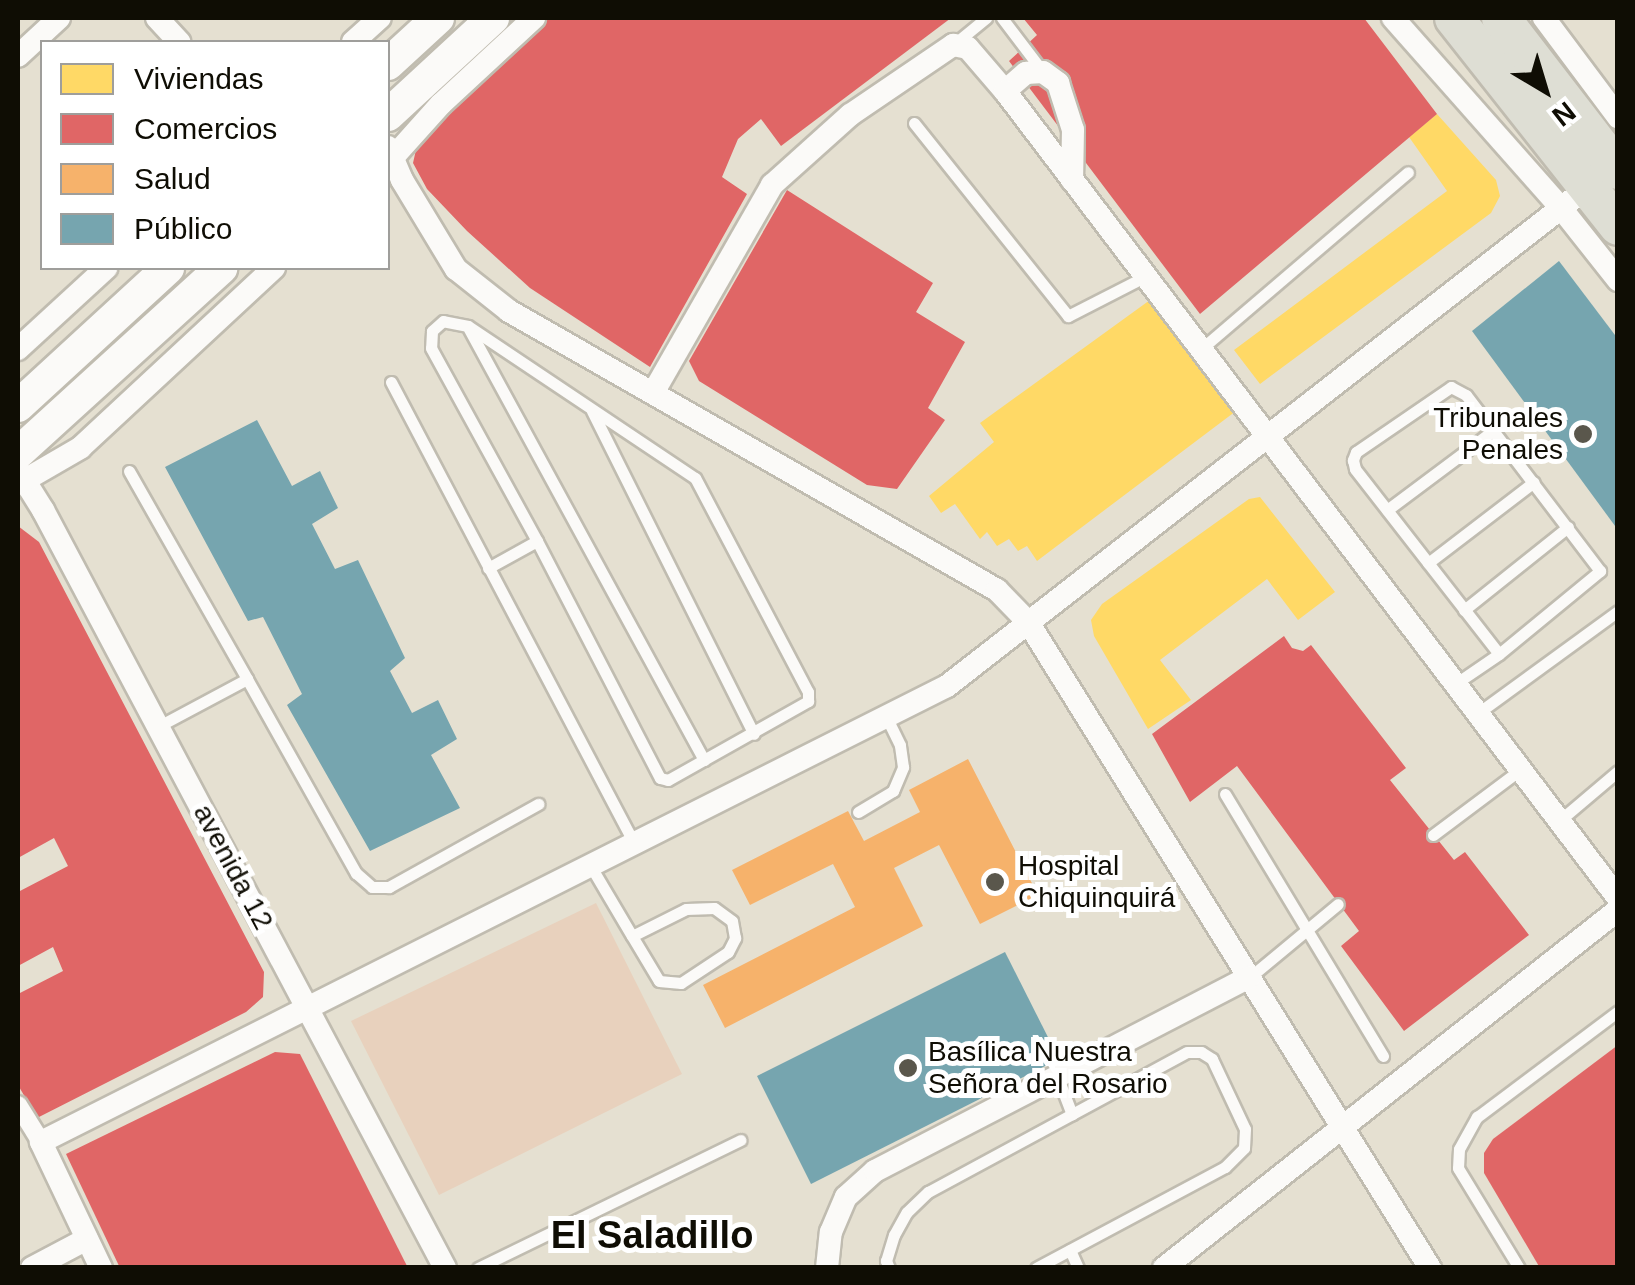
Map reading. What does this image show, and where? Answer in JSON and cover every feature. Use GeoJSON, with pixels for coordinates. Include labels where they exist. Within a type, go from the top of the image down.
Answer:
{"type":"FeatureCollection","features":[{"type":"Feature","properties":{"kind":"main road"},"geometry":{"type":"LineString","coordinates":[[390,62],[438,18]]}},
{"type":"Feature","properties":{"kind":"main road"},"geometry":{"type":"LineString","coordinates":[[390,113],[493,18]]}},
{"type":"Feature","properties":{"kind":"main road"},"geometry":{"type":"LineString","coordinates":[[1436,18],[1547,104]]}},
{"type":"Feature","properties":{"kind":"main road"},"geometry":{"type":"LineString","coordinates":[[1454,18],[1547,104]]}},
{"type":"Feature","properties":{"kind":"main road"},"geometry":{"type":"LineString","coordinates":[[1501,18],[1547,104],[1600,179],[1618,226]]}},
{"type":"Feature","properties":{"kind":"main road"},"geometry":{"type":"LineString","coordinates":[[1516,18],[1547,104]]}},
{"type":"Feature","properties":{"kind":"main road"},"geometry":{"type":"LineString","coordinates":[[18,406],[166,270]]}},
{"type":"Feature","properties":{"kind":"main road"},"geometry":{"type":"LineString","coordinates":[[19,472],[219,270]]}},
{"type":"Feature","properties":{"kind":"street"},"geometry":{"type":"LineString","coordinates":[[18,56],[58,18]]}},
{"type":"Feature","properties":{"kind":"street"},"geometry":{"type":"LineString","coordinates":[[157,18],[177,40]]}},
{"type":"Feature","properties":{"kind":"street"},"geometry":{"type":"LineString","coordinates":[[355,40],[380,18]]}},
{"type":"Feature","properties":{"kind":"street"},"geometry":{"type":"LineString","coordinates":[[390,155],[534,18]]}},
{"type":"Feature","properties":{"kind":"street"},"geometry":{"type":"LineString","coordinates":[[1394,18],[1600,179],[1618,280]]}},
{"type":"Feature","properties":{"kind":"street"},"geometry":{"type":"LineString","coordinates":[[1544,18],[1618,117]]}},
{"type":"Feature","properties":{"kind":"street"},"geometry":{"type":"LineString","coordinates":[[653,394],[772,185],[850,115],[954,45],[975,53],[1618,898]]}},
{"type":"Feature","properties":{"kind":"street"},"geometry":{"type":"LineString","coordinates":[[1005,91],[1026,73],[1043,72],[1058,83],[1073,130],[1072,180]]}},
{"type":"Feature","properties":{"kind":"street"},"geometry":{"type":"LineString","coordinates":[[1028,122],[1059,114],[1067,102]]}},
{"type":"Feature","properties":{"kind":"street"},"geometry":{"type":"LineString","coordinates":[[390,158],[456,269],[509,311],[997,590],[1028,622],[1430,1268]]}},
{"type":"Feature","properties":{"kind":"street"},"geometry":{"type":"LineString","coordinates":[[41,1142],[947,686],[1600,179]]}},
{"type":"Feature","properties":{"kind":"street"},"geometry":{"type":"LineString","coordinates":[[18,348],[104,270]]}},
{"type":"Feature","properties":{"kind":"street"},"geometry":{"type":"LineString","coordinates":[[19,472],[80,448],[272,270]]}},
{"type":"Feature","properties":{"kind":"street","name":"avenida 12"},"geometry":{"type":"LineString","coordinates":[[19,472],[159,726],[445,1268]]}},
{"type":"Feature","properties":{"kind":"street"},"geometry":{"type":"LineString","coordinates":[[1164,1268],[1618,910]]}},
{"type":"Feature","properties":{"kind":"street"},"geometry":{"type":"LineString","coordinates":[[843,1268],[846,1233],[858,1204],[884,1180],[1250,977]]}},
{"type":"Feature","properties":{"kind":"street"},"geometry":{"type":"LineString","coordinates":[[826,1268],[830,1232],[846,1197],[874,1171],[1061,1084]]}},
{"type":"Feature","properties":{"kind":"street"},"geometry":{"type":"LineString","coordinates":[[18,1105],[41,1142],[101,1268]]}},
{"type":"Feature","properties":{"kind":"street"},"geometry":{"type":"LineString","coordinates":[[32,1268],[88,1238]]}},
{"type":"Feature","properties":{"kind":"lane"},"geometry":{"type":"LineString","coordinates":[[954,45],[986,18]]}},
{"type":"Feature","properties":{"kind":"lane"},"geometry":{"type":"LineString","coordinates":[[1002,18],[1043,72]]}},
{"type":"Feature","properties":{"kind":"lane"},"geometry":{"type":"LineString","coordinates":[[914,123],[1068,316],[1146,276]]}},
{"type":"Feature","properties":{"kind":"lane"},"geometry":{"type":"LineString","coordinates":[[1201,349],[1408,172]]}},
{"type":"Feature","properties":{"kind":"lane"},"geometry":{"type":"LineString","coordinates":[[443,321],[468,326],[590,407],[695,478],[808,692],[802,707],[668,780],[660,778],[431,348],[432,331],[443,321]]}},
{"type":"Feature","properties":{"kind":"lane"},"geometry":{"type":"LineString","coordinates":[[468,326],[704,760]]}},
{"type":"Feature","properties":{"kind":"lane"},"geometry":{"type":"LineString","coordinates":[[391,382],[634,843]]}},
{"type":"Feature","properties":{"kind":"lane"},"geometry":{"type":"LineString","coordinates":[[1455,684],[1499,654],[1597,577],[1598,566],[1466,395],[1451,386],[1356,452],[1355,469],[1499,654]]}},
{"type":"Feature","properties":{"kind":"lane"},"geometry":{"type":"LineString","coordinates":[[590,407],[754,734]]}},
{"type":"Feature","properties":{"kind":"lane"},"geometry":{"type":"LineString","coordinates":[[1387,510],[1494,430]]}},
{"type":"Feature","properties":{"kind":"lane"},"geometry":{"type":"LineString","coordinates":[[129,471],[356,872],[372,886],[389,888],[538,804]]}},
{"type":"Feature","properties":{"kind":"lane"},"geometry":{"type":"LineString","coordinates":[[1428,563],[1534,482]]}},
{"type":"Feature","properties":{"kind":"lane"},"geometry":{"type":"LineString","coordinates":[[1464,610],[1568,526]]}},
{"type":"Feature","properties":{"kind":"lane"},"geometry":{"type":"LineString","coordinates":[[488,568],[537,541]]}},
{"type":"Feature","properties":{"kind":"lane"},"geometry":{"type":"LineString","coordinates":[[1478,713],[1618,611]]}},
{"type":"Feature","properties":{"kind":"lane"},"geometry":{"type":"LineString","coordinates":[[159,726],[247,679]]}},
{"type":"Feature","properties":{"kind":"lane"},"geometry":{"type":"LineString","coordinates":[[858,812],[894,792],[903,767],[900,746],[886,716]]}},
{"type":"Feature","properties":{"kind":"lane"},"geometry":{"type":"LineString","coordinates":[[1433,835],[1520,770]]}},
{"type":"Feature","properties":{"kind":"lane"},"geometry":{"type":"LineString","coordinates":[[1559,821],[1618,771]]}},
{"type":"Feature","properties":{"kind":"lane"},"geometry":{"type":"LineString","coordinates":[[1224,794],[1383,1056]]}},
{"type":"Feature","properties":{"kind":"lane"},"geometry":{"type":"LineString","coordinates":[[590,865],[632,936],[659,981],[670,986],[681,983],[728,952],[735,938],[732,921],[714,908],[686,909],[632,936]]}},
{"type":"Feature","properties":{"kind":"lane"},"geometry":{"type":"LineString","coordinates":[[1250,977],[1338,904]]}},
{"type":"Feature","properties":{"kind":"lane"},"geometry":{"type":"LineString","coordinates":[[1519,1268],[1458,1168],[1458,1149],[1477,1117],[1618,1011]]}},
{"type":"Feature","properties":{"kind":"lane"},"geometry":{"type":"LineString","coordinates":[[889,1268],[886,1261],[906,1212],[928,1192],[1187,1052],[1201,1052],[1212,1059],[1245,1130],[1244,1148],[1225,1167],[1036,1268]]}},
{"type":"Feature","properties":{"kind":"lane"},"geometry":{"type":"LineString","coordinates":[[1061,1084],[1072,1114]]}},
{"type":"Feature","properties":{"kind":"lane"},"geometry":{"type":"LineString","coordinates":[[478,1268],[740,1140]]}},
{"type":"Feature","properties":{"kind":"lane"},"geometry":{"type":"LineString","coordinates":[[1070,1250],[1078,1268]]}},
{"type":"Feature","properties":{"kind":"shaded area"},"geometry":{"type":"Polygon","coordinates":[[[596,903],[682,1074],[439,1195],[351,1021],[596,903]]]}},
{"type":"Feature","properties":{"kind":"building: Viviendas"},"geometry":{"type":"Polygon","coordinates":[[[1437,114],[1496,180],[1500,196],[1491,213],[1260,384],[1234,350],[1447,191],[1409,137],[1437,114]]]}},
{"type":"Feature","properties":{"kind":"building: Viviendas"},"geometry":{"type":"Polygon","coordinates":[[[1150,300],[1236,411],[1037,561],[1027,546],[1018,551],[1009,539],[997,546],[987,532],[980,539],[955,504],[941,513],[929,496],[994,442],[980,423],[1150,300]]]}},
{"type":"Feature","properties":{"kind":"building: Viviendas"},"geometry":{"type":"Polygon","coordinates":[[[1260,497],[1335,592],[1298,620],[1267,579],[1160,660],[1191,700],[1148,729],[1094,636],[1091,620],[1102,604],[1249,499],[1260,497]]]}},
{"type":"Feature","properties":{"kind":"building: Comercios"},"geometry":{"type":"Polygon","coordinates":[[[544,18],[951,18],[781,146],[761,119],[738,139],[722,177],[747,194],[650,367],[530,288],[427,189],[413,163],[420,132],[544,18]]]}},
{"type":"Feature","properties":{"kind":"building: Comercios"},"geometry":{"type":"Polygon","coordinates":[[[1023,18],[1364,18],[1437,114],[1200,314],[1009,61],[1037,35],[1023,18]]]}},
{"type":"Feature","properties":{"kind":"building: Comercios"},"geometry":{"type":"Polygon","coordinates":[[[787,190],[933,283],[916,312],[965,342],[928,408],[945,420],[897,489],[867,485],[699,381],[689,361],[787,190]]]}},
{"type":"Feature","properties":{"kind":"building: Comercios"},"geometry":{"type":"Polygon","coordinates":[[[18,526],[39,542],[264,972],[263,997],[246,1012],[37,1118],[18,1085],[18,994],[63,971],[53,947],[18,966],[18,892],[68,866],[54,838],[18,858],[18,526]]]}},
{"type":"Feature","properties":{"kind":"building: Comercios"},"geometry":{"type":"Polygon","coordinates":[[[1284,636],[1292,648],[1303,651],[1311,645],[1406,768],[1390,780],[1454,860],[1465,852],[1529,935],[1404,1031],[1341,946],[1359,931],[1237,766],[1190,802],[1152,734],[1284,636]]]}},
{"type":"Feature","properties":{"kind":"building: Comercios"},"geometry":{"type":"Polygon","coordinates":[[[1618,1045],[1618,1268],[1540,1268],[1484,1173],[1484,1153],[1493,1139],[1618,1045]]]}},
{"type":"Feature","properties":{"kind":"building: Comercios"},"geometry":{"type":"Polygon","coordinates":[[[275,1052],[300,1054],[408,1268],[120,1268],[66,1154],[275,1052]]]}},
{"type":"Feature","properties":{"kind":"building: Salud","name":"Hospital Chiquinquirá"},"geometry":{"type":"Polygon","coordinates":[[[968,759],[1038,895],[980,924],[939,845],[894,868],[923,926],[725,1028],[703,985],[855,907],[833,864],[750,905],[732,870],[848,811],[864,841],[920,812],[909,790],[968,759]]]}},
{"type":"Feature","properties":{"kind":"building: Público","name":"Tribunales Penales"},"geometry":{"type":"Polygon","coordinates":[[[1559,261],[1618,339],[1618,530],[1472,331],[1559,261]]]}},
{"type":"Feature","properties":{"kind":"building: Público"},"geometry":{"type":"Polygon","coordinates":[[[257,420],[292,486],[320,471],[338,508],[312,524],[335,569],[358,560],[405,658],[390,671],[412,713],[438,700],[457,739],[431,755],[460,808],[370,851],[287,705],[302,694],[263,617],[248,621],[165,467],[257,420]]]}},
{"type":"Feature","properties":{"kind":"building: Público","name":"Basílica Nuestra Señora del Rosario"},"geometry":{"type":"Polygon","coordinates":[[[1005,952],[1059,1059],[811,1184],[757,1076],[1005,952]]]}},
{"type":"Feature","properties":{"kind":"place","name":"Tribunales Penales"},"geometry":{"type":"Point","coordinates":[1583,434]}},
{"type":"Feature","properties":{"kind":"place","name":"Hospital Chiquinquirá"},"geometry":{"type":"Point","coordinates":[995,882]}},
{"type":"Feature","properties":{"kind":"place","name":"Basílica Nuestra Señora del Rosario"},"geometry":{"type":"Point","coordinates":[908,1068]}},
{"type":"Feature","properties":{"kind":"district","name":"El Saladillo"},"geometry":{"type":"Point","coordinates":[652,1236]}}]}
